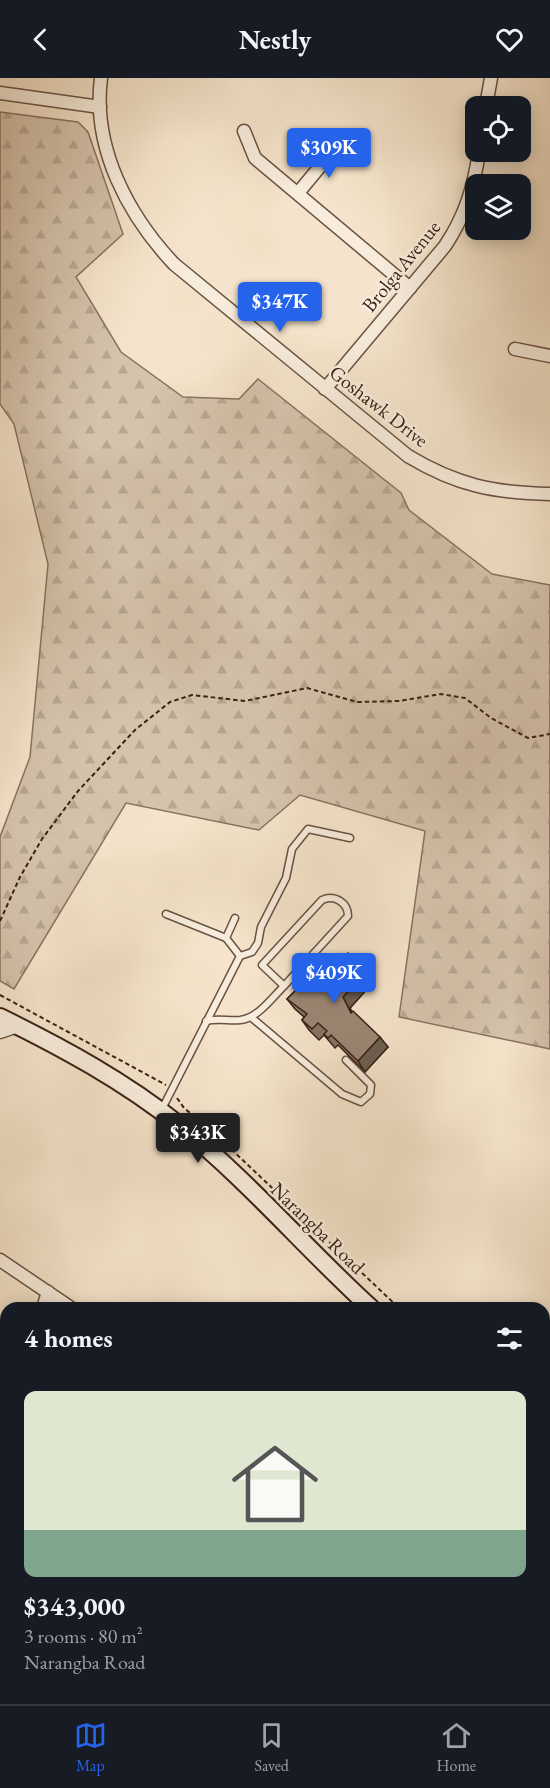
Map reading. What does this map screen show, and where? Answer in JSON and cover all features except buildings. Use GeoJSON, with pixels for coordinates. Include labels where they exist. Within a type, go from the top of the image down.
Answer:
{"type":"FeatureCollection","features":[{"type":"Feature","properties":{"kind":"main road","name":"Narangba Road"},"geometry":{"type":"LineString","coordinates":[[0,1017],[107,1074],[160,1111],[219,1161],[365,1302]]}},
{"type":"Feature","properties":{"kind":"street","name":"Goshawk Drive"},"geometry":{"type":"LineString","coordinates":[[101,78],[100,107],[104,137],[115,176],[132,212],[150,239],[174,264],[387,442],[431,470],[471,486],[494,491],[550,494]]}},
{"type":"Feature","properties":{"kind":"street"},"geometry":{"type":"LineString","coordinates":[[488,96],[491,78]]}},
{"type":"Feature","properties":{"kind":"street"},"geometry":{"type":"LineString","coordinates":[[0,93],[100,107]]}},
{"type":"Feature","properties":{"kind":"street"},"geometry":{"type":"LineString","coordinates":[[244,131],[255,158],[410,288]]}},
{"type":"Feature","properties":{"kind":"street"},"geometry":{"type":"LineString","coordinates":[[298,193],[337,146]]}},
{"type":"Feature","properties":{"kind":"street","name":"Brolga Avenue"},"geometry":{"type":"LineString","coordinates":[[325,389],[410,288],[459,225],[470,196],[477,162]]}},
{"type":"Feature","properties":{"kind":"street"},"geometry":{"type":"LineString","coordinates":[[514,349],[550,356]]}},
{"type":"Feature","properties":{"kind":"street"},"geometry":{"type":"LineString","coordinates":[[0,1032],[18,1026]]}},
{"type":"Feature","properties":{"kind":"street"},"geometry":{"type":"LineString","coordinates":[[0,1260],[62,1302]]}},
{"type":"Feature","properties":{"kind":"street"},"geometry":{"type":"LineString","coordinates":[[44,1302],[48,1292]]}},
{"type":"Feature","properties":{"kind":"lane"},"geometry":{"type":"LineString","coordinates":[[160,1111],[240,956],[252,952],[258,943],[261,927],[286,878],[292,849],[308,829],[350,838]]}},
{"type":"Feature","properties":{"kind":"lane"},"geometry":{"type":"LineString","coordinates":[[207,1021],[218,1018],[229,1020],[252,1018],[284,986],[348,916],[344,904],[330,897],[322,900],[262,965],[284,986]]}},
{"type":"Feature","properties":{"kind":"lane"},"geometry":{"type":"LineString","coordinates":[[166,914],[226,938],[240,956]]}},
{"type":"Feature","properties":{"kind":"lane"},"geometry":{"type":"LineString","coordinates":[[226,938],[235,918]]}},
{"type":"Feature","properties":{"kind":"lane"},"geometry":{"type":"LineString","coordinates":[[252,1018],[342,1094],[361,1102],[368,1097],[372,1088],[346,1060]]}},
{"type":"Feature","properties":{"kind":"path"},"geometry":{"type":"LineString","coordinates":[[0,921],[20,877],[42,839],[78,791],[135,730],[170,702],[192,695],[245,701],[307,688],[330,692],[357,702],[399,701],[440,694],[465,698],[491,718],[528,738],[550,734]]}},
{"type":"Feature","properties":{"kind":"path"},"geometry":{"type":"LineString","coordinates":[[0,995],[162,1083]]}},
{"type":"Feature","properties":{"kind":"path"},"geometry":{"type":"LineString","coordinates":[[149,1085],[154,1079]]}},
{"type":"Feature","properties":{"kind":"path"},"geometry":{"type":"LineString","coordinates":[[178,1092],[180,1104],[212,1131],[393,1302]]}},
{"type":"Feature","properties":{"kind":"green space"},"geometry":{"type":"Polygon","coordinates":[[[0,112],[78,122],[88,132],[123,234],[76,277],[121,352],[183,397],[239,399],[258,379],[401,493],[409,510],[492,574],[550,585],[550,1049],[399,1017],[425,831],[300,795],[259,830],[126,803],[14,989],[0,981],[0,837],[30,757],[48,564],[14,424],[0,404],[0,112]]]}}]}
